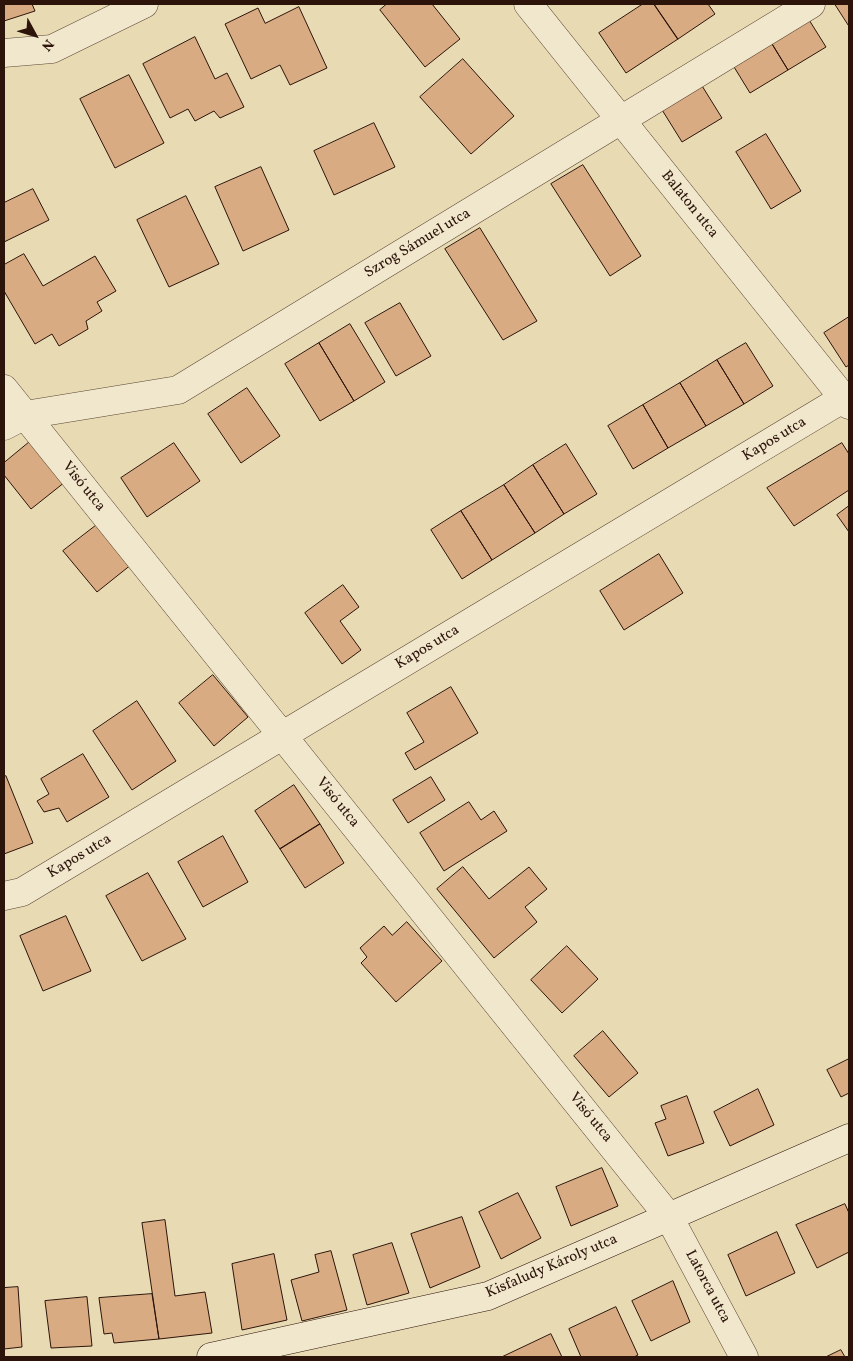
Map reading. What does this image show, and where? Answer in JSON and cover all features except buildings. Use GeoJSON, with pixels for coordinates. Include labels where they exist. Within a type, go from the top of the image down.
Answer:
{"type":"FeatureCollection","features":[{"type":"Feature","properties":{"kind":"street"},"geometry":{"type":"LineString","coordinates":[[4,54],[52,49],[144,4]]}},
{"type":"Feature","properties":{"kind":"street","name":"Balaton utca"},"geometry":{"type":"LineString","coordinates":[[528,4],[847,400]]}},
{"type":"Feature","properties":{"kind":"street","name":"Szrog Sámuel utca"},"geometry":{"type":"LineString","coordinates":[[14,420],[178,390],[811,4]]}},
{"type":"Feature","properties":{"kind":"street","name":"Visó utca"},"geometry":{"type":"LineString","coordinates":[[4,389],[14,420],[282,735],[669,1217]]}},
{"type":"Feature","properties":{"kind":"street","name":"Kapos utca"},"geometry":{"type":"LineString","coordinates":[[4,896],[22,892],[282,735],[847,400]]}},
{"type":"Feature","properties":{"kind":"street","name":"Kisfaludy Károly utca"},"geometry":{"type":"LineString","coordinates":[[211,1357],[488,1296],[849,1138]]}},
{"type":"Feature","properties":{"kind":"street","name":"Latorca utca"},"geometry":{"type":"LineString","coordinates":[[669,1217],[744,1357]]}}]}
